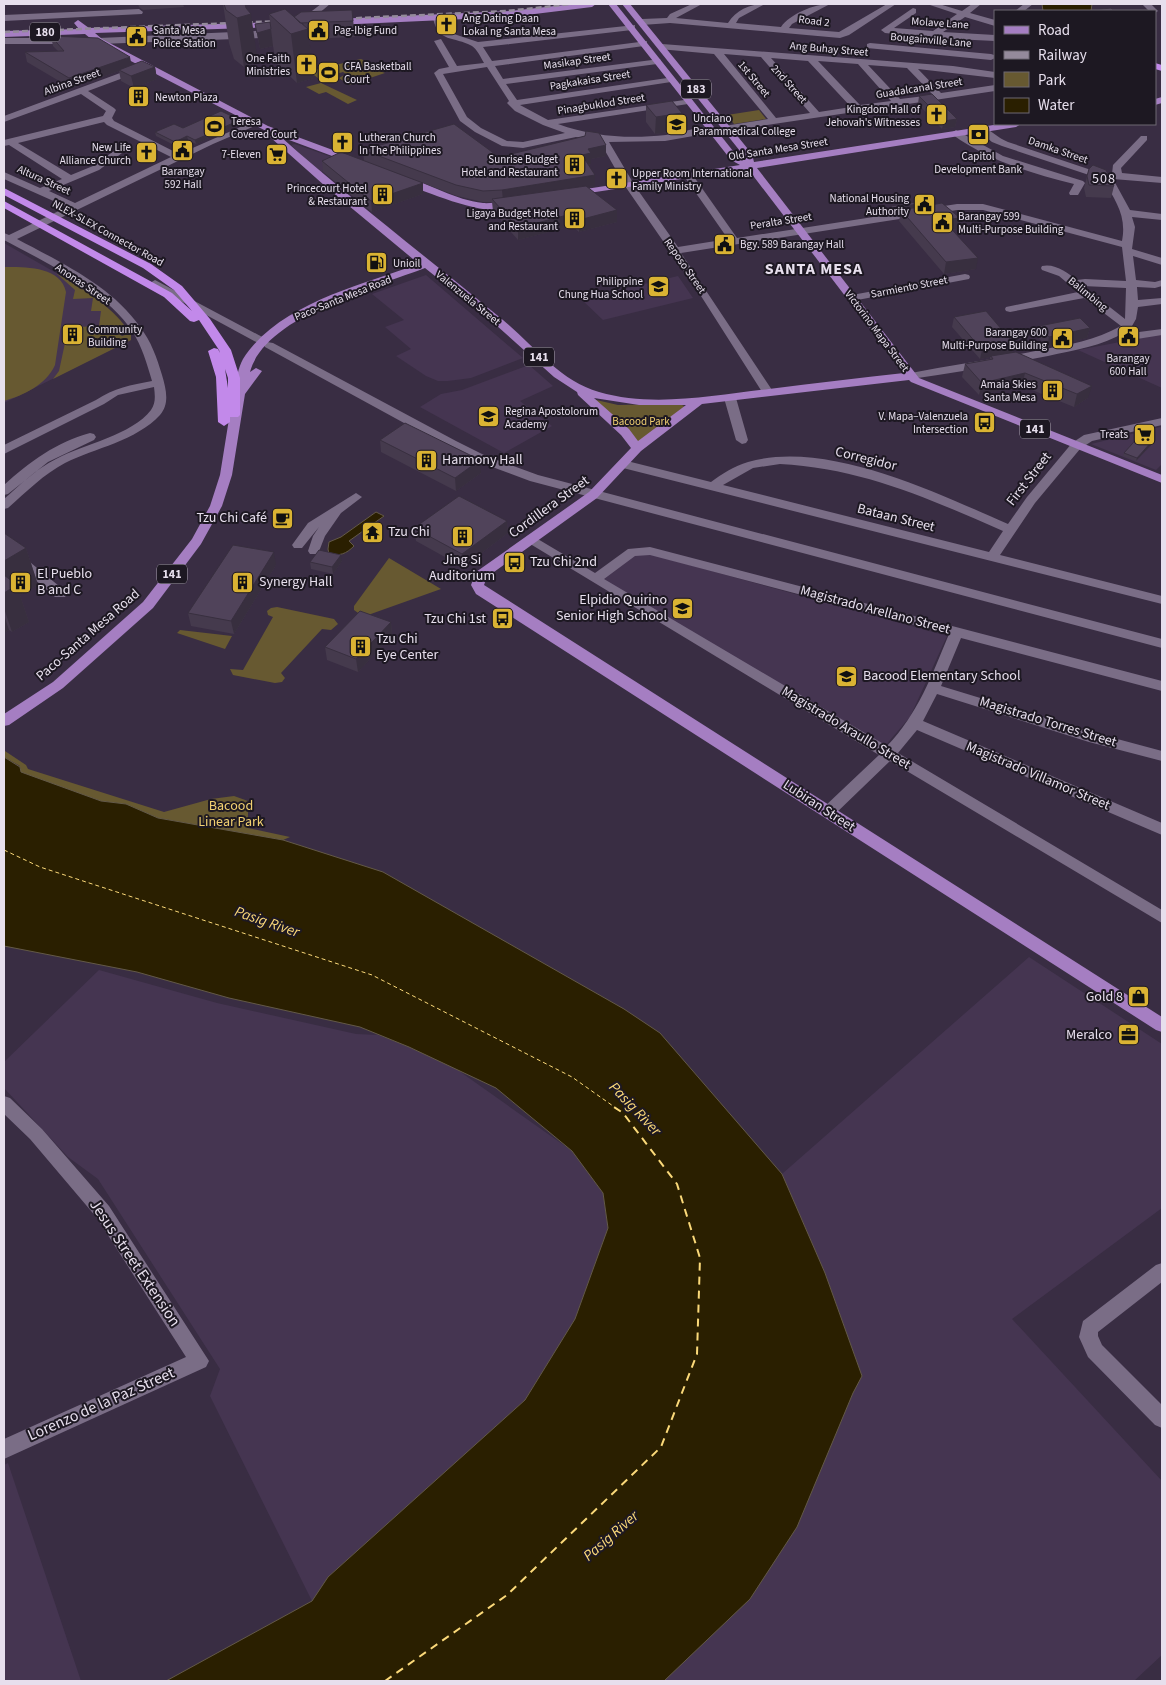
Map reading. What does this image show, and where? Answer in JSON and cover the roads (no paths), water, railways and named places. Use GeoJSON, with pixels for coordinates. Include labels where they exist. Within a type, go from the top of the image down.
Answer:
{"type":"FeatureCollection","features":[{"type":"Feature","properties":{"kind":"highway","name":"NLEX-SLEX Connector Road"},"geometry":{"type":"LineString","coordinates":[[4,191],[147,266],[178,288],[206,321],[225,350],[234,378],[234,415]]}},
{"type":"Feature","properties":{"kind":"highway","name":"NLEX-SLEX Connector Road"},"geometry":{"type":"LineString","coordinates":[[4,204],[168,294],[204,329],[220,363],[224,422]]}},
{"type":"Feature","properties":{"kind":"main road"},"geometry":{"type":"LineString","coordinates":[[295,24],[313,14],[489,8],[536,4]]}},
{"type":"Feature","properties":{"kind":"main road","name":"Victorino Mapa Street"},"geometry":{"type":"LineString","coordinates":[[626,4],[749,156],[750,166]]}},
{"type":"Feature","properties":{"kind":"main road"},"geometry":{"type":"LineString","coordinates":[[636,4],[636,14]]}},
{"type":"Feature","properties":{"kind":"main road"},"geometry":{"type":"LineString","coordinates":[[295,24],[437,18],[602,6]]}},
{"type":"Feature","properties":{"kind":"main road","name":"Victorino Mapa Street"},"geometry":{"type":"LineString","coordinates":[[602,6],[621,15],[734,158],[750,166],[915,380],[1162,479]]}},
{"type":"Feature","properties":{"kind":"main road","name":"180"},"geometry":{"type":"LineString","coordinates":[[4,26],[283,20],[4,34]]}},
{"type":"Feature","properties":{"kind":"main road"},"geometry":{"type":"LineString","coordinates":[[78,23],[99,41],[261,126],[362,164]]}},
{"type":"Feature","properties":{"kind":"main road","name":"Old Santa Mesa Street"},"geometry":{"type":"LineString","coordinates":[[559,196],[1009,125]]}},
{"type":"Feature","properties":{"kind":"main road","name":"Valenzuela Street"},"geometry":{"type":"LineString","coordinates":[[261,126],[577,389],[602,397],[630,401],[698,401],[911,376]]}},
{"type":"Feature","properties":{"kind":"main road"},"geometry":{"type":"LineString","coordinates":[[283,144],[287,141],[296,140]]}},
{"type":"Feature","properties":{"kind":"main road"},"geometry":{"type":"LineString","coordinates":[[391,175],[473,206],[494,207],[522,203]]}},
{"type":"Feature","properties":{"kind":"main road","name":"Paco-Santa Mesa Road"},"geometry":{"type":"LineString","coordinates":[[4,721],[58,685],[148,605],[197,541],[216,506],[226,474],[245,393],[249,359],[266,343],[308,316],[429,266]]}},
{"type":"Feature","properties":{"kind":"main road","name":"Paco-Santa Mesa Road"},"geometry":{"type":"LineString","coordinates":[[245,393],[256,371],[266,343]]}},
{"type":"Feature","properties":{"kind":"main road"},"geometry":{"type":"LineString","coordinates":[[577,389],[625,432],[637,448],[698,401]]}},
{"type":"Feature","properties":{"kind":"main road","name":"Cordillera Street"},"geometry":{"type":"LineString","coordinates":[[478,585],[481,575],[593,495],[637,448]]}},
{"type":"Feature","properties":{"kind":"main road","name":"Lubiran Street"},"geometry":{"type":"LineString","coordinates":[[478,585],[487,595],[1162,1025]]}},
{"type":"Feature","properties":{"kind":"street"},"geometry":{"type":"LineString","coordinates":[[313,14],[326,4]]}},
{"type":"Feature","properties":{"kind":"street"},"geometry":{"type":"LineString","coordinates":[[670,20],[673,16],[698,4]]}},
{"type":"Feature","properties":{"kind":"street"},"geometry":{"type":"LineString","coordinates":[[731,24],[733,19],[740,14],[761,4]]}},
{"type":"Feature","properties":{"kind":"street"},"geometry":{"type":"LineString","coordinates":[[784,29],[789,22],[826,4]]}},
{"type":"Feature","properties":{"kind":"street","name":"Road 2"},"geometry":{"type":"LineString","coordinates":[[642,22],[670,20],[731,24],[834,35],[846,34],[892,4]]}},
{"type":"Feature","properties":{"kind":"street"},"geometry":{"type":"LineString","coordinates":[[931,4],[994,23]]}},
{"type":"Feature","properties":{"kind":"street"},"geometry":{"type":"LineString","coordinates":[[932,51],[932,36],[934,33],[977,4]]}},
{"type":"Feature","properties":{"kind":"street","name":"Molave Lane"},"geometry":{"type":"LineString","coordinates":[[913,11],[885,30],[994,38]]}},
{"type":"Feature","properties":{"kind":"street"},"geometry":{"type":"LineString","coordinates":[[4,18],[139,12]]}},
{"type":"Feature","properties":{"kind":"street"},"geometry":{"type":"LineString","coordinates":[[437,18],[439,28],[445,34],[477,45],[632,27]]}},
{"type":"Feature","properties":{"kind":"street"},"geometry":{"type":"LineString","coordinates":[[4,41],[99,41],[263,35],[295,24]]}},
{"type":"Feature","properties":{"kind":"street"},"geometry":{"type":"LineString","coordinates":[[981,37],[994,29]]}},
{"type":"Feature","properties":{"kind":"street"},"geometry":{"type":"LineString","coordinates":[[438,40],[454,69]]}},
{"type":"Feature","properties":{"kind":"street"},"geometry":{"type":"LineString","coordinates":[[576,134],[523,145],[505,144],[478,130],[463,119],[438,74],[442,71],[454,69],[644,43]]}},
{"type":"Feature","properties":{"kind":"street"},"geometry":{"type":"LineString","coordinates":[[477,45],[512,103],[525,114],[546,124],[576,134],[604,139],[648,139],[713,130]]}},
{"type":"Feature","properties":{"kind":"street","name":"Bougainville Lane"},"geometry":{"type":"LineString","coordinates":[[870,46],[991,57]]}},
{"type":"Feature","properties":{"kind":"street","name":"Ang Buhay Street"},"geometry":{"type":"LineString","coordinates":[[662,47],[994,74]]}},
{"type":"Feature","properties":{"kind":"street","name":"1st Street"},"geometry":{"type":"LineString","coordinates":[[716,50],[774,121]]}},
{"type":"Feature","properties":{"kind":"street","name":"2nd Street"},"geometry":{"type":"LineString","coordinates":[[763,54],[816,114]]}},
{"type":"Feature","properties":{"kind":"street"},"geometry":{"type":"LineString","coordinates":[[810,58],[857,108]]}},
{"type":"Feature","properties":{"kind":"street","name":"Masikap Street"},"geometry":{"type":"LineString","coordinates":[[500,82],[657,61]]}},
{"type":"Feature","properties":{"kind":"street"},"geometry":{"type":"LineString","coordinates":[[861,63],[897,102]]}},
{"type":"Feature","properties":{"kind":"street","name":"Albina Street"},"geometry":{"type":"LineString","coordinates":[[4,119],[148,66]]}},
{"type":"Feature","properties":{"kind":"street"},"geometry":{"type":"LineString","coordinates":[[910,66],[939,96]]}},
{"type":"Feature","properties":{"kind":"street","name":"Pagkakaisa Street"},"geometry":{"type":"LineString","coordinates":[[512,103],[671,79]]}},
{"type":"Feature","properties":{"kind":"street","name":"Guadalcanal Street"},"geometry":{"type":"LineString","coordinates":[[727,128],[994,88]]}},
{"type":"Feature","properties":{"kind":"street"},"geometry":{"type":"LineString","coordinates":[[6,142],[107,118],[111,110],[81,90]]}},
{"type":"Feature","properties":{"kind":"street","name":"Pinagbuklod Street"},"geometry":{"type":"LineString","coordinates":[[546,124],[688,101]]}},
{"type":"Feature","properties":{"kind":"street"},"geometry":{"type":"LineString","coordinates":[[107,118],[110,123],[178,157]]}},
{"type":"Feature","properties":{"kind":"street"},"geometry":{"type":"LineString","coordinates":[[6,237],[75,207],[178,157],[261,126]]}},
{"type":"Feature","properties":{"kind":"street","name":"Damka Street"},"geometry":{"type":"LineString","coordinates":[[981,129],[994,140],[1095,175],[1162,180]]}},
{"type":"Feature","properties":{"kind":"street"},"geometry":{"type":"LineString","coordinates":[[956,133],[972,146],[996,156],[1080,183],[1074,193]]}},
{"type":"Feature","properties":{"kind":"street"},"geometry":{"type":"LineString","coordinates":[[911,376],[1080,345],[1117,333],[1127,326],[1132,315],[1133,304],[1127,248],[1130,224],[1112,177],[1116,167],[1144,138]]}},
{"type":"Feature","properties":{"kind":"street","name":"Reposo Street"},"geometry":{"type":"LineString","coordinates":[[604,139],[630,186],[706,296],[768,392]]}},
{"type":"Feature","properties":{"kind":"street"},"geometry":{"type":"LineString","coordinates":[[6,142],[70,179]]}},
{"type":"Feature","properties":{"kind":"street"},"geometry":{"type":"LineString","coordinates":[[41,191],[96,168],[117,154]]}},
{"type":"Feature","properties":{"kind":"street","name":"Altura Street"},"geometry":{"type":"LineString","coordinates":[[4,176],[75,207]]}},
{"type":"Feature","properties":{"kind":"street"},"geometry":{"type":"LineString","coordinates":[[689,176],[734,241]]}},
{"type":"Feature","properties":{"kind":"street","name":"Peralta Street"},"geometry":{"type":"LineString","coordinates":[[674,251],[957,207],[982,207],[1127,248],[1162,262]]}},
{"type":"Feature","properties":{"kind":"street"},"geometry":{"type":"LineString","coordinates":[[1126,213],[1158,217],[1162,223]]}},
{"type":"Feature","properties":{"kind":"street","name":"Anonas Street"},"geometry":{"type":"LineString","coordinates":[[4,505],[42,473],[59,462],[138,426],[154,414],[162,399],[145,344],[131,321],[110,302],[86,285],[6,237]]}},
{"type":"Feature","properties":{"kind":"street","name":"Balimbing"},"geometry":{"type":"LineString","coordinates":[[1046,268],[1063,274],[1101,308],[1127,326],[1137,336],[1162,332]]}},
{"type":"Feature","properties":{"kind":"street","name":"Sarmiento Street"},"geometry":{"type":"LineString","coordinates":[[852,298],[965,277]]}},
{"type":"Feature","properties":{"kind":"street"},"geometry":{"type":"LineString","coordinates":[[1074,284],[1085,282],[1155,285],[1162,283]]}},
{"type":"Feature","properties":{"kind":"street"},"geometry":{"type":"LineString","coordinates":[[154,283],[370,402],[480,458],[534,478],[1162,644]]}},
{"type":"Feature","properties":{"kind":"street"},"geometry":{"type":"LineString","coordinates":[[1010,309],[1086,294]]}},
{"type":"Feature","properties":{"kind":"street"},"geometry":{"type":"LineString","coordinates":[[1133,304],[1162,301]]}},
{"type":"Feature","properties":{"kind":"street"},"geometry":{"type":"LineString","coordinates":[[4,450],[106,399],[130,396],[137,393],[143,387],[158,383]]}},
{"type":"Feature","properties":{"kind":"street"},"geometry":{"type":"LineString","coordinates":[[730,398],[742,440]]}},
{"type":"Feature","properties":{"kind":"street","name":"First Street"},"geometry":{"type":"LineString","coordinates":[[991,558],[1031,500],[1076,446],[1088,438],[1162,422]]}},
{"type":"Feature","properties":{"kind":"street","name":"Anonas Street"},"geometry":{"type":"LineString","coordinates":[[4,491],[27,469],[65,447],[99,434],[138,426]]}},
{"type":"Feature","properties":{"kind":"street","name":"Corregidor"},"geometry":{"type":"LineString","coordinates":[[712,487],[732,473],[753,464],[781,461],[818,463],[890,480],[1010,529]]}},
{"type":"Feature","properties":{"kind":"street","name":"Bataan Street"},"geometry":{"type":"LineString","coordinates":[[623,464],[1157,599]]}},
{"type":"Feature","properties":{"kind":"street"},"geometry":{"type":"LineString","coordinates":[[298,545],[312,526],[356,497]]}},
{"type":"Feature","properties":{"kind":"street"},"geometry":{"type":"LineString","coordinates":[[314,551],[319,536],[337,509]]}},
{"type":"Feature","properties":{"kind":"street","name":"Magistrado Araullo Street"},"geometry":{"type":"LineString","coordinates":[[531,539],[1162,917]]}},
{"type":"Feature","properties":{"kind":"street"},"geometry":{"type":"LineString","coordinates":[[4,547],[60,594]]}},
{"type":"Feature","properties":{"kind":"street","name":"Magistrado Arellano Street"},"geometry":{"type":"LineString","coordinates":[[595,579],[632,552],[650,551],[1162,686]]}},
{"type":"Feature","properties":{"kind":"street"},"geometry":{"type":"LineString","coordinates":[[1157,599],[1162,585]]}},
{"type":"Feature","properties":{"kind":"street"},"geometry":{"type":"LineString","coordinates":[[828,812],[888,753],[914,724],[933,688],[957,632]]}},
{"type":"Feature","properties":{"kind":"street","name":"Magistrado Torres Street"},"geometry":{"type":"LineString","coordinates":[[933,688],[1094,738],[1162,756]]}},
{"type":"Feature","properties":{"kind":"street","name":"Magistrado Villamor Street"},"geometry":{"type":"LineString","coordinates":[[914,724],[1162,829]]}},
{"type":"Feature","properties":{"kind":"street","name":"Jesus Street Extension"},"geometry":{"type":"LineString","coordinates":[[4,1103],[36,1134],[104,1212],[199,1361]]}},
{"type":"Feature","properties":{"kind":"street"},"geometry":{"type":"LineString","coordinates":[[1160,1413],[1094,1351],[1088,1337],[1090,1328],[1162,1271]]}},
{"type":"Feature","properties":{"kind":"street","name":"Lorenzo de la Paz Street"},"geometry":{"type":"LineString","coordinates":[[4,1448],[199,1361]]}},
{"type":"Feature","properties":{"kind":"water"},"geometry":{"type":"Polygon","coordinates":[[[1042,4],[1092,4],[1091,10],[1043,10],[1042,4]]]}},
{"type":"Feature","properties":{"kind":"water"},"geometry":{"type":"Polygon","coordinates":[[[376,512],[384,516],[349,541],[354,546],[351,549],[343,554],[329,554],[329,542],[341,537],[376,512]]]}},
{"type":"Feature","properties":{"kind":"water","name":"Pasig River"},"geometry":{"type":"Polygon","coordinates":[[[4,757],[20,767],[21,772],[101,801],[126,804],[158,818],[283,840],[383,872],[624,1009],[660,1033],[782,1174],[825,1273],[862,1376],[853,1393],[797,1527],[750,1599],[664,1681],[166,1681],[312,1601],[328,1577],[525,1400],[575,1319],[608,1228],[603,1193],[572,1151],[496,1088],[409,1047],[360,1027],[229,998],[137,972],[4,946],[4,757]]]}},
{"type":"Feature","properties":{"kind":"railway"},"geometry":{"type":"LineString","coordinates":[[338,19],[507,11],[572,4]]}},
{"type":"Feature","properties":{"kind":"railway"},"geometry":{"type":"LineString","coordinates":[[4,32],[284,21]]}},
{"type":"Feature","properties":{"kind":"place","name":"Ang Dating Daan Lokal ng Santa Mesa"},"geometry":{"type":"Point","coordinates":[447,24]}},
{"type":"Feature","properties":{"kind":"place","name":"Pag-Ibig Fund"},"geometry":{"type":"Point","coordinates":[318,30]}},
{"type":"Feature","properties":{"kind":"place","name":"Santa Mesa Police Station"},"geometry":{"type":"Point","coordinates":[137,36]}},
{"type":"Feature","properties":{"kind":"place","name":"One Faith Ministries"},"geometry":{"type":"Point","coordinates":[306,64]}},
{"type":"Feature","properties":{"kind":"place","name":"CFA Basketball Court"},"geometry":{"type":"Point","coordinates":[328,72]}},
{"type":"Feature","properties":{"kind":"place","name":"Newton Plaza"},"geometry":{"type":"Point","coordinates":[139,97]}},
{"type":"Feature","properties":{"kind":"place","name":"Kingdom Hall of Jehovah's Witnesses"},"geometry":{"type":"Point","coordinates":[936,115]}},
{"type":"Feature","properties":{"kind":"place","name":"Unciano Parammedical College"},"geometry":{"type":"Point","coordinates":[677,124]}},
{"type":"Feature","properties":{"kind":"place","name":"Teresa Covered Court"},"geometry":{"type":"Point","coordinates":[215,127]}},
{"type":"Feature","properties":{"kind":"place","name":"Capitol Development Bank"},"geometry":{"type":"Point","coordinates":[978,135]}},
{"type":"Feature","properties":{"kind":"place","name":"Lutheran Church In The Philippines"},"geometry":{"type":"Point","coordinates":[343,143]}},
{"type":"Feature","properties":{"kind":"place","name":"Barangay 592 Hall"},"geometry":{"type":"Point","coordinates":[183,150]}},
{"type":"Feature","properties":{"kind":"place","name":"New Life Alliance Church"},"geometry":{"type":"Point","coordinates":[147,153]}},
{"type":"Feature","properties":{"kind":"place","name":"7-Eleven"},"geometry":{"type":"Point","coordinates":[277,154]}},
{"type":"Feature","properties":{"kind":"place","name":"Sunrise Budget Hotel and Restaurant"},"geometry":{"type":"Point","coordinates":[574,165]}},
{"type":"Feature","properties":{"kind":"place","name":"Upper Room International Family Ministry"},"geometry":{"type":"Point","coordinates":[616,179]}},
{"type":"Feature","properties":{"kind":"place","name":"Princecourt Hotel & Restaurant"},"geometry":{"type":"Point","coordinates":[383,194]}},
{"type":"Feature","properties":{"kind":"place","name":"National Housing Authority"},"geometry":{"type":"Point","coordinates":[925,204]}},
{"type":"Feature","properties":{"kind":"place","name":"Ligaya Budget Hotel and Restaurant"},"geometry":{"type":"Point","coordinates":[574,219]}},
{"type":"Feature","properties":{"kind":"place","name":"Barangay 599 Multi-Purpose Building"},"geometry":{"type":"Point","coordinates":[942,222]}},
{"type":"Feature","properties":{"kind":"place","name":"Bgy. 589 Barangay Hall"},"geometry":{"type":"Point","coordinates":[724,244]}},
{"type":"Feature","properties":{"kind":"place","name":"Unioil"},"geometry":{"type":"Point","coordinates":[377,263]}},
{"type":"Feature","properties":{"kind":"place","name":"Philippine Chung Hua School"},"geometry":{"type":"Point","coordinates":[659,287]}},
{"type":"Feature","properties":{"kind":"place","name":"Community Building"},"geometry":{"type":"Point","coordinates":[72,335]}},
{"type":"Feature","properties":{"kind":"place","name":"Barangay 600 Hall"},"geometry":{"type":"Point","coordinates":[1128,337]}},
{"type":"Feature","properties":{"kind":"place","name":"Barangay 600 Multi-Purpose Building"},"geometry":{"type":"Point","coordinates":[1063,338]}},
{"type":"Feature","properties":{"kind":"place","name":"Amaia Skies Santa Mesa"},"geometry":{"type":"Point","coordinates":[1052,390]}},
{"type":"Feature","properties":{"kind":"place","name":"Regina Apostolorum Academy"},"geometry":{"type":"Point","coordinates":[489,417]}},
{"type":"Feature","properties":{"kind":"place","name":"V. Mapa–Valenzuela Intersection"},"geometry":{"type":"Point","coordinates":[984,422]}},
{"type":"Feature","properties":{"kind":"place","name":"Treats"},"geometry":{"type":"Point","coordinates":[1144,434]}},
{"type":"Feature","properties":{"kind":"place","name":"Harmony Hall"},"geometry":{"type":"Point","coordinates":[426,460]}},
{"type":"Feature","properties":{"kind":"place","name":"Tzu Chi Café"},"geometry":{"type":"Point","coordinates":[283,518]}},
{"type":"Feature","properties":{"kind":"place","name":"Tzu Chi"},"geometry":{"type":"Point","coordinates":[372,532]}},
{"type":"Feature","properties":{"kind":"place","name":"Jing Si Auditorium"},"geometry":{"type":"Point","coordinates":[462,537]}},
{"type":"Feature","properties":{"kind":"place","name":"Tzu Chi 2nd"},"geometry":{"type":"Point","coordinates":[514,562]}},
{"type":"Feature","properties":{"kind":"place","name":"El Pueblo B and C"},"geometry":{"type":"Point","coordinates":[21,582]}},
{"type":"Feature","properties":{"kind":"place","name":"Synergy Hall"},"geometry":{"type":"Point","coordinates":[243,582]}},
{"type":"Feature","properties":{"kind":"place","name":"Elpidio Quirino Senior High School"},"geometry":{"type":"Point","coordinates":[683,608]}},
{"type":"Feature","properties":{"kind":"place","name":"Tzu Chi 1st"},"geometry":{"type":"Point","coordinates":[502,619]}},
{"type":"Feature","properties":{"kind":"place","name":"Tzu Chi Eye Center"},"geometry":{"type":"Point","coordinates":[360,647]}},
{"type":"Feature","properties":{"kind":"place","name":"Bacood Elementary School"},"geometry":{"type":"Point","coordinates":[847,676]}},
{"type":"Feature","properties":{"kind":"place","name":"Gold 8"},"geometry":{"type":"Point","coordinates":[1139,997]}},
{"type":"Feature","properties":{"kind":"place","name":"Meralco"},"geometry":{"type":"Point","coordinates":[1128,1035]}},
{"type":"Feature","properties":{"kind":"district","name":"508"},"geometry":{"type":"Point","coordinates":[1104,179]}},
{"type":"Feature","properties":{"kind":"district","name":"SANTA MESA"},"geometry":{"type":"Point","coordinates":[814,269]}},
{"type":"Feature","properties":{"kind":"park label","name":"Bacood Park"},"geometry":{"type":"Point","coordinates":[641,421]}},
{"type":"Feature","properties":{"kind":"park label","name":"Bacood Linear Park"},"geometry":{"type":"Point","coordinates":[231,814]}}]}
